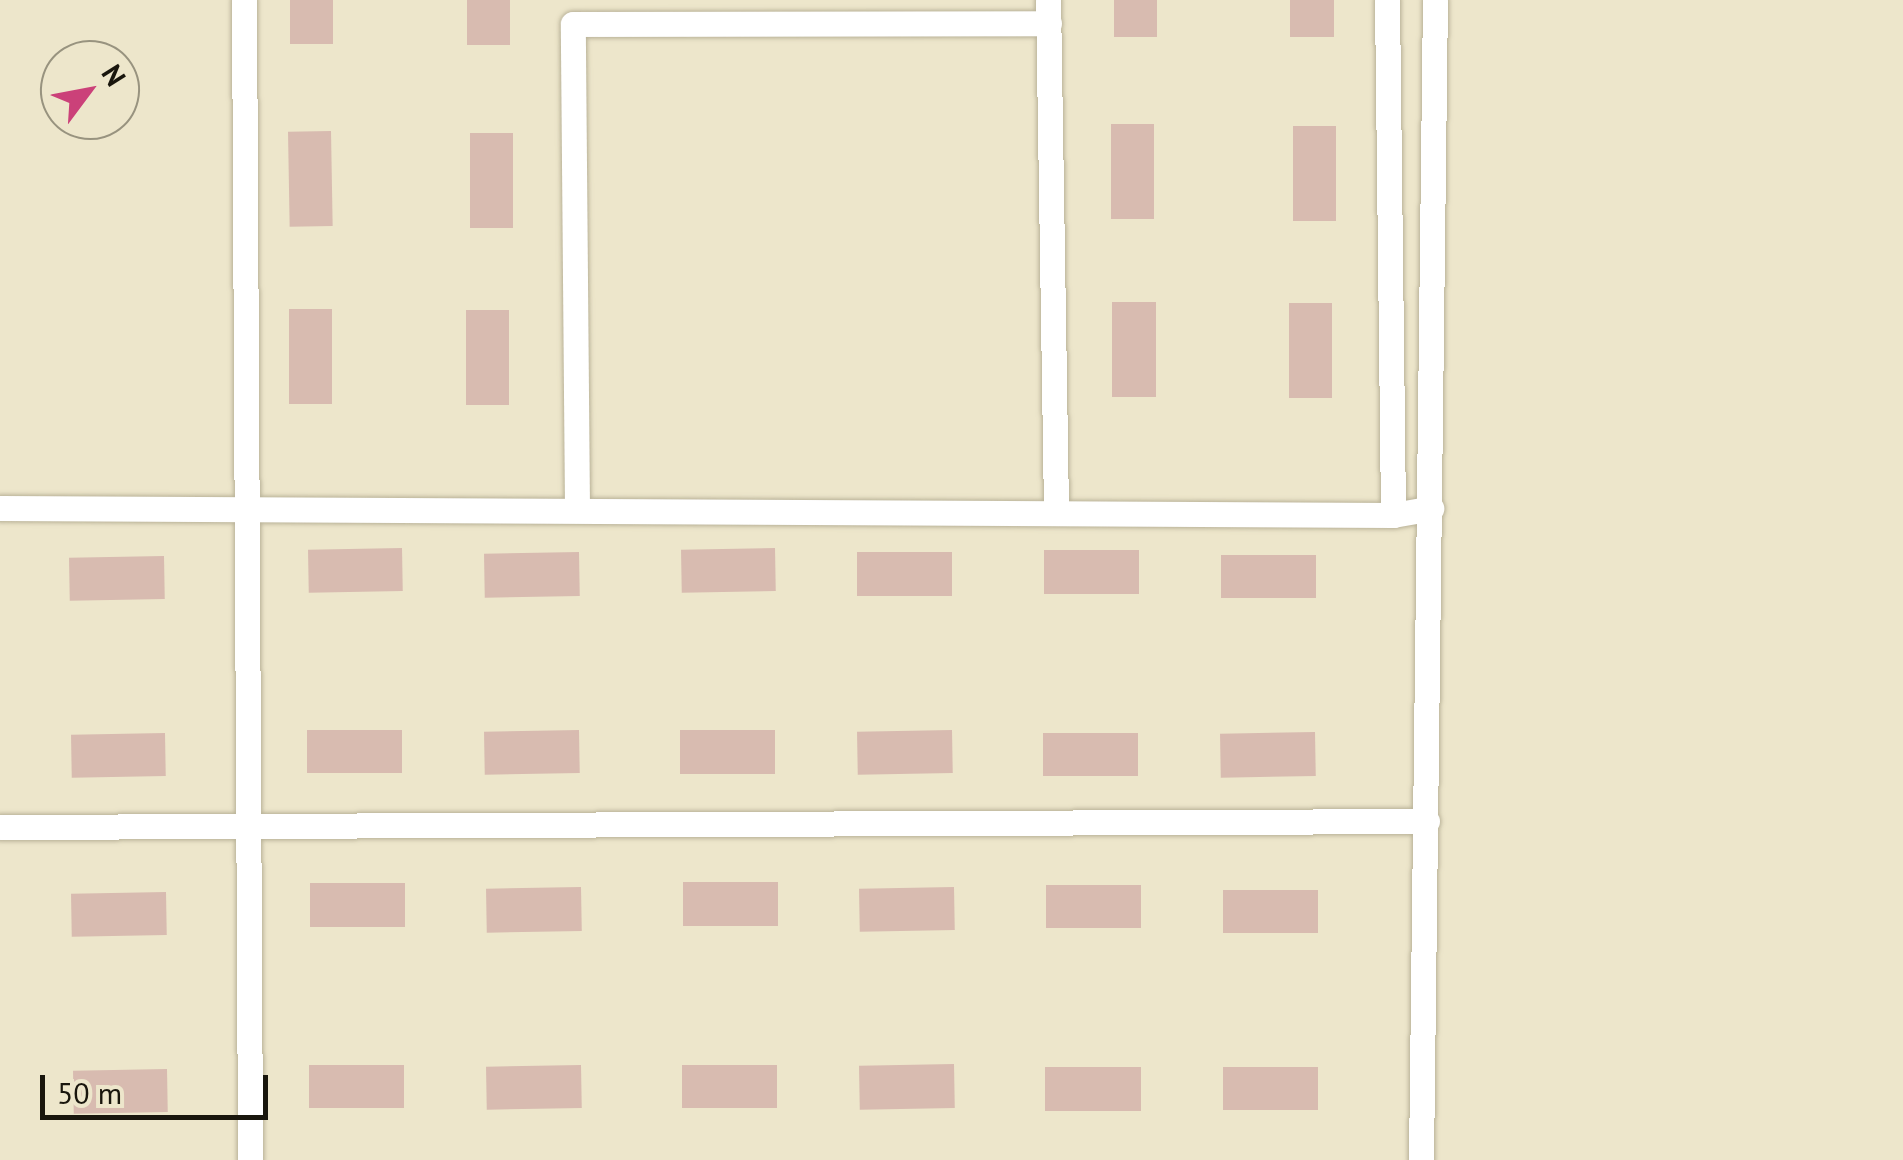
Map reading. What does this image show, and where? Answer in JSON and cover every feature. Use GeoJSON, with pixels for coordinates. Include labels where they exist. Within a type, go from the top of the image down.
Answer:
{"type":"FeatureCollection","features":[{"type":"Feature","properties":{"kind":"street"},"geometry":{"type":"LineString","coordinates":[[244,0],[250,1160]]}},
{"type":"Feature","properties":{"kind":"street"},"geometry":{"type":"LineString","coordinates":[[1387,0],[1394,516]]}},
{"type":"Feature","properties":{"kind":"street"},"geometry":{"type":"LineString","coordinates":[[1420,1160],[1435,0]]}},
{"type":"Feature","properties":{"kind":"street"},"geometry":{"type":"LineString","coordinates":[[577,508],[573,24],[1049,11],[1056,511]]}},
{"type":"Feature","properties":{"kind":"street"},"geometry":{"type":"LineString","coordinates":[[0,508],[577,508],[1394,516],[1431,508]]}},
{"type":"Feature","properties":{"kind":"street"},"geometry":{"type":"LineString","coordinates":[[0,827],[1427,822]]}},
{"type":"Feature","properties":{"kind":"building"},"geometry":{"type":"Polygon","coordinates":[[[290,0],[333,0],[333,44],[290,44],[290,0]]]}},
{"type":"Feature","properties":{"kind":"building"},"geometry":{"type":"Polygon","coordinates":[[[467,0],[510,0],[510,45],[467,45],[467,0]]]}},
{"type":"Feature","properties":{"kind":"building"},"geometry":{"type":"Polygon","coordinates":[[[1114,0],[1157,0],[1157,37],[1114,37],[1114,0]]]}},
{"type":"Feature","properties":{"kind":"building"},"geometry":{"type":"Polygon","coordinates":[[[1290,0],[1334,0],[1334,37],[1290,37],[1290,0]]]}},
{"type":"Feature","properties":{"kind":"building"},"geometry":{"type":"Polygon","coordinates":[[[1111,124],[1154,124],[1154,219],[1111,219],[1111,124]]]}},
{"type":"Feature","properties":{"kind":"building"},"geometry":{"type":"Polygon","coordinates":[[[1293,126],[1336,126],[1336,221],[1293,221],[1293,126]]]}},
{"type":"Feature","properties":{"kind":"building"},"geometry":{"type":"Polygon","coordinates":[[[331,131],[333,226],[290,227],[288,132],[331,131]]]}},
{"type":"Feature","properties":{"kind":"building"},"geometry":{"type":"Polygon","coordinates":[[[470,133],[513,133],[513,228],[470,228],[470,133]]]}},
{"type":"Feature","properties":{"kind":"building"},"geometry":{"type":"Polygon","coordinates":[[[1112,302],[1156,302],[1156,397],[1112,397],[1112,302]]]}},
{"type":"Feature","properties":{"kind":"building"},"geometry":{"type":"Polygon","coordinates":[[[1289,303],[1332,303],[1332,398],[1289,398],[1289,303]]]}},
{"type":"Feature","properties":{"kind":"building"},"geometry":{"type":"Polygon","coordinates":[[[289,309],[332,309],[332,404],[289,404],[289,309]]]}},
{"type":"Feature","properties":{"kind":"building"},"geometry":{"type":"Polygon","coordinates":[[[466,310],[509,310],[509,405],[466,405],[466,310]]]}},
{"type":"Feature","properties":{"kind":"building"},"geometry":{"type":"Polygon","coordinates":[[[402,548],[403,591],[309,593],[308,550],[402,548]]]}},
{"type":"Feature","properties":{"kind":"building"},"geometry":{"type":"Polygon","coordinates":[[[775,548],[776,591],[682,593],[681,550],[775,548]]]}},
{"type":"Feature","properties":{"kind":"building"},"geometry":{"type":"Polygon","coordinates":[[[1044,550],[1139,550],[1139,594],[1044,594],[1044,550]]]}},
{"type":"Feature","properties":{"kind":"building"},"geometry":{"type":"Polygon","coordinates":[[[579,552],[580,596],[485,598],[484,554],[579,552]]]}},
{"type":"Feature","properties":{"kind":"building"},"geometry":{"type":"Polygon","coordinates":[[[857,552],[952,552],[952,596],[857,596],[857,552]]]}},
{"type":"Feature","properties":{"kind":"building"},"geometry":{"type":"Polygon","coordinates":[[[1221,555],[1316,555],[1316,598],[1221,598],[1221,555]]]}},
{"type":"Feature","properties":{"kind":"building"},"geometry":{"type":"Polygon","coordinates":[[[164,556],[165,599],[70,601],[69,558],[164,556]]]}},
{"type":"Feature","properties":{"kind":"building"},"geometry":{"type":"Polygon","coordinates":[[[307,730],[402,730],[402,773],[307,773],[307,730]]]}},
{"type":"Feature","properties":{"kind":"building"},"geometry":{"type":"Polygon","coordinates":[[[579,730],[580,773],[485,775],[484,732],[579,730]]]}},
{"type":"Feature","properties":{"kind":"building"},"geometry":{"type":"Polygon","coordinates":[[[680,730],[775,730],[775,774],[680,774],[680,730]]]}},
{"type":"Feature","properties":{"kind":"building"},"geometry":{"type":"Polygon","coordinates":[[[952,730],[953,773],[858,775],[857,732],[952,730]]]}},
{"type":"Feature","properties":{"kind":"building"},"geometry":{"type":"Polygon","coordinates":[[[1315,732],[1316,776],[1221,778],[1220,734],[1315,732]]]}},
{"type":"Feature","properties":{"kind":"building"},"geometry":{"type":"Polygon","coordinates":[[[165,733],[166,776],[72,778],[71,735],[165,733]]]}},
{"type":"Feature","properties":{"kind":"building"},"geometry":{"type":"Polygon","coordinates":[[[1043,733],[1138,733],[1138,776],[1043,776],[1043,733]]]}},
{"type":"Feature","properties":{"kind":"building"},"geometry":{"type":"Polygon","coordinates":[[[683,882],[778,882],[778,926],[683,926],[683,882]]]}},
{"type":"Feature","properties":{"kind":"building"},"geometry":{"type":"Polygon","coordinates":[[[310,883],[405,883],[405,927],[310,927],[310,883]]]}},
{"type":"Feature","properties":{"kind":"building"},"geometry":{"type":"Polygon","coordinates":[[[1046,885],[1141,885],[1141,928],[1046,928],[1046,885]]]}},
{"type":"Feature","properties":{"kind":"building"},"geometry":{"type":"Polygon","coordinates":[[[581,887],[582,931],[487,933],[486,889],[581,887]]]}},
{"type":"Feature","properties":{"kind":"building"},"geometry":{"type":"Polygon","coordinates":[[[954,887],[955,930],[860,932],[859,889],[954,887]]]}},
{"type":"Feature","properties":{"kind":"building"},"geometry":{"type":"Polygon","coordinates":[[[1223,890],[1318,890],[1318,933],[1223,933],[1223,890]]]}},
{"type":"Feature","properties":{"kind":"building"},"geometry":{"type":"Polygon","coordinates":[[[166,892],[167,935],[72,937],[71,894],[166,892]]]}},
{"type":"Feature","properties":{"kind":"building"},"geometry":{"type":"Polygon","coordinates":[[[954,1064],[955,1108],[860,1110],[859,1066],[954,1064]]]}},
{"type":"Feature","properties":{"kind":"building"},"geometry":{"type":"Polygon","coordinates":[[[309,1065],[404,1065],[404,1108],[309,1108],[309,1065]]]}},
{"type":"Feature","properties":{"kind":"building"},"geometry":{"type":"Polygon","coordinates":[[[581,1065],[582,1108],[487,1110],[486,1067],[581,1065]]]}},
{"type":"Feature","properties":{"kind":"building"},"geometry":{"type":"Polygon","coordinates":[[[682,1065],[777,1065],[777,1108],[682,1108],[682,1065]]]}},
{"type":"Feature","properties":{"kind":"building"},"geometry":{"type":"Polygon","coordinates":[[[1045,1067],[1141,1067],[1141,1111],[1045,1111],[1045,1067]]]}},
{"type":"Feature","properties":{"kind":"building"},"geometry":{"type":"Polygon","coordinates":[[[1223,1067],[1318,1067],[1318,1110],[1223,1110],[1223,1067]]]}},
{"type":"Feature","properties":{"kind":"building"},"geometry":{"type":"Polygon","coordinates":[[[167,1069],[168,1112],[74,1114],[73,1071],[167,1069]]]}}]}
